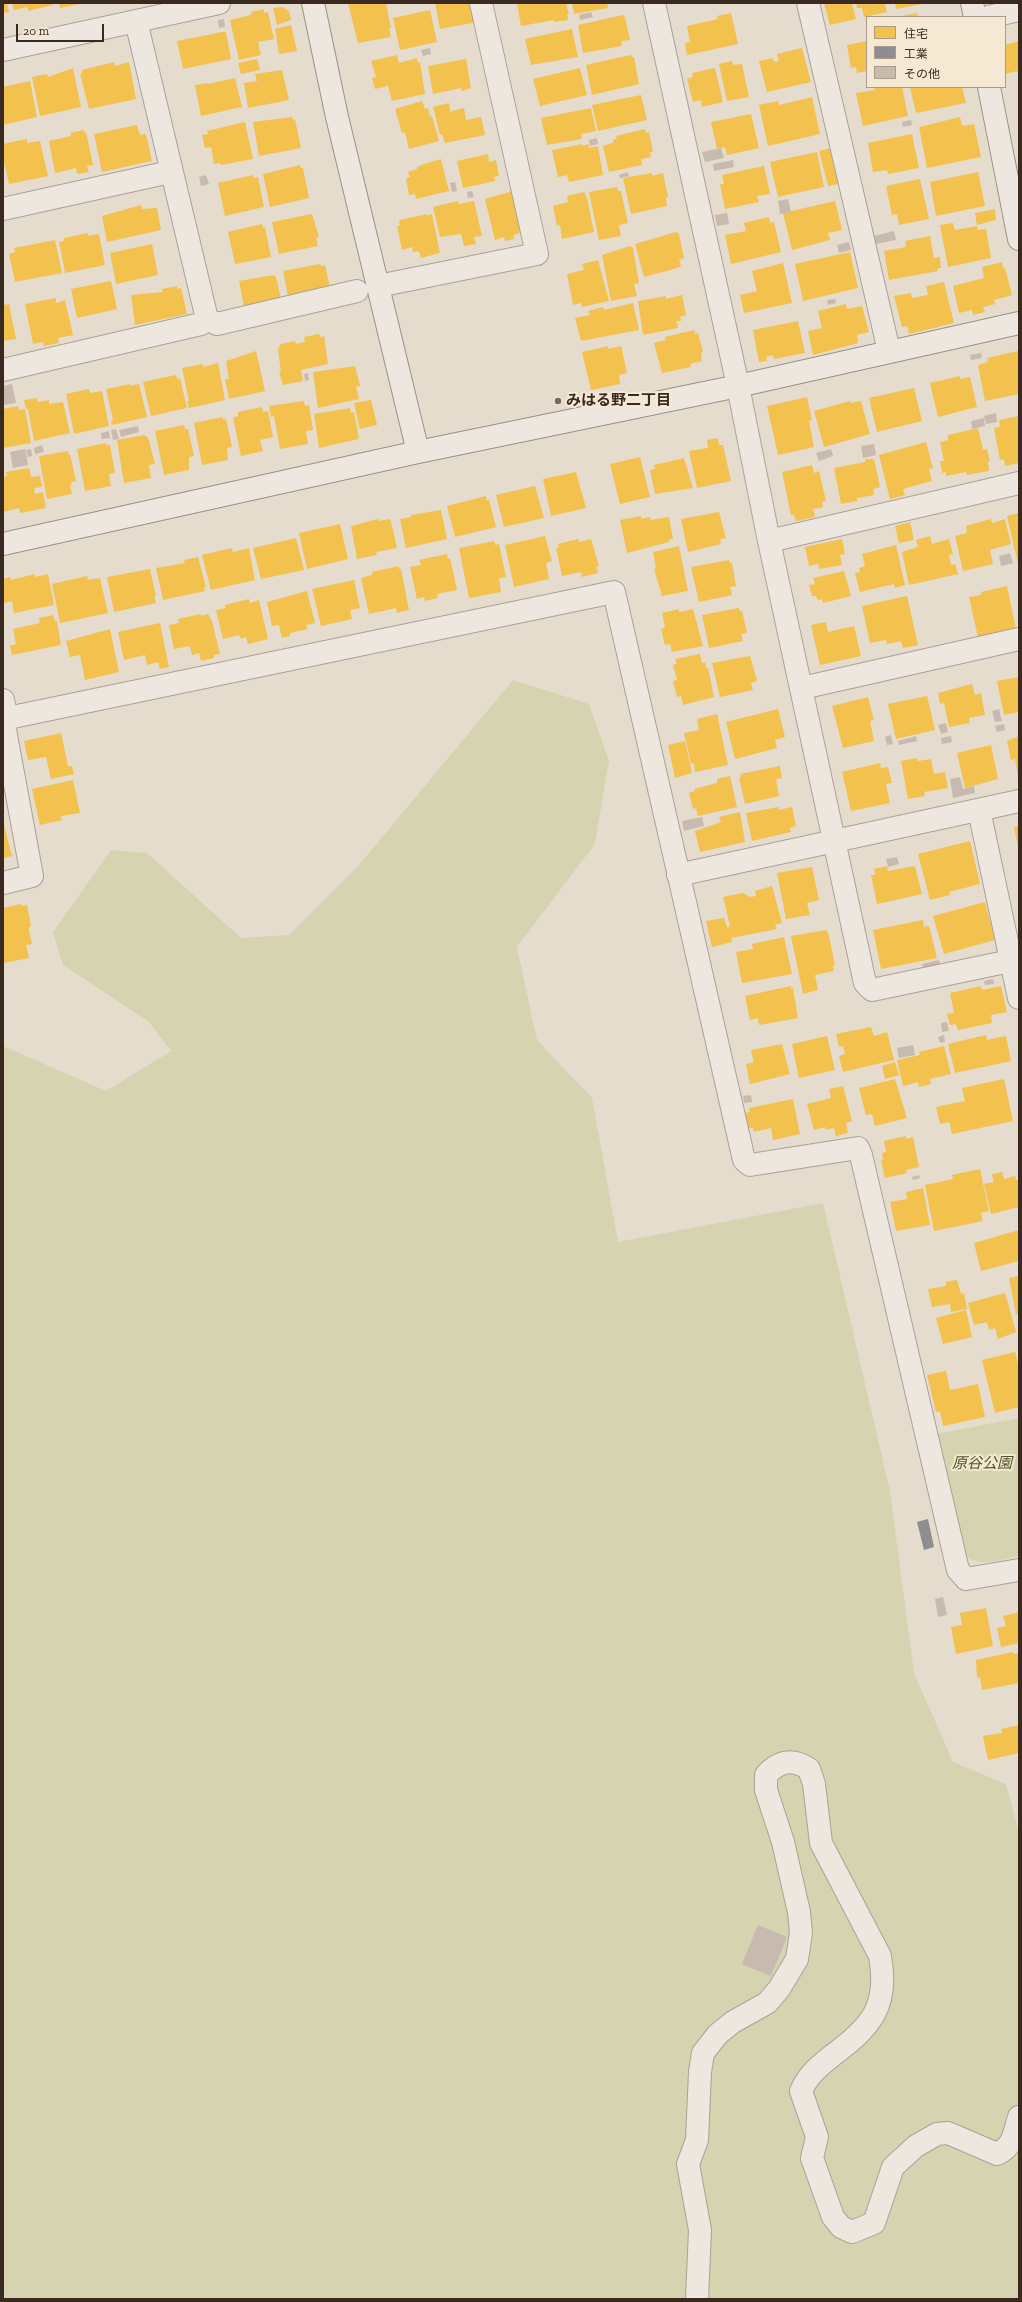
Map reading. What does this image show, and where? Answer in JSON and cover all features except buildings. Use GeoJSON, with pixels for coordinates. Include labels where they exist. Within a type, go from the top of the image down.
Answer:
{"type":"FeatureCollection","features":[{"type":"Feature","properties":{"kind":"street"},"geometry":{"type":"LineString","coordinates":[[3,50],[218,3]]}},
{"type":"Feature","properties":{"kind":"street"},"geometry":{"type":"LineString","coordinates":[[313,3],[338,117],[418,452]]}},
{"type":"Feature","properties":{"kind":"street"},"geometry":{"type":"LineString","coordinates":[[378,286],[537,254],[481,3]]}},
{"type":"Feature","properties":{"kind":"street"},"geometry":{"type":"LineString","coordinates":[[654,3],[738,386],[768,541],[802,688],[865,983],[872,990],[1010,961]]}},
{"type":"Feature","properties":{"kind":"street"},"geometry":{"type":"LineString","coordinates":[[808,3],[889,351]]}},
{"type":"Feature","properties":{"kind":"street"},"geometry":{"type":"LineString","coordinates":[[972,3],[975,16]]}},
{"type":"Feature","properties":{"kind":"street"},"geometry":{"type":"LineString","coordinates":[[992,16],[1019,10]]}},
{"type":"Feature","properties":{"kind":"street"},"geometry":{"type":"LineString","coordinates":[[136,21],[170,172],[207,319],[217,324],[357,292]]}},
{"type":"Feature","properties":{"kind":"street"},"geometry":{"type":"LineString","coordinates":[[989,88],[1012,165],[1019,239]]}},
{"type":"Feature","properties":{"kind":"street"},"geometry":{"type":"LineString","coordinates":[[3,209],[170,172]]}},
{"type":"Feature","properties":{"kind":"street"},"geometry":{"type":"LineString","coordinates":[[3,370],[200,324],[207,319]]}},
{"type":"Feature","properties":{"kind":"street"},"geometry":{"type":"LineString","coordinates":[[3,544],[418,452],[738,386],[1019,323]]}},
{"type":"Feature","properties":{"kind":"street"},"geometry":{"type":"LineString","coordinates":[[768,541],[1019,483]]}},
{"type":"Feature","properties":{"kind":"street"},"geometry":{"type":"LineString","coordinates":[[3,882],[32,876],[5,730],[4,712],[614,592],[744,1160],[750,1165],[858,1148],[861,1155],[958,1570],[966,1579],[1019,1570]]}},
{"type":"Feature","properties":{"kind":"street"},"geometry":{"type":"LineString","coordinates":[[802,688],[1019,639]]}},
{"type":"Feature","properties":{"kind":"street"},"geometry":{"type":"LineString","coordinates":[[678,875],[1019,801]]}},
{"type":"Feature","properties":{"kind":"street"},"geometry":{"type":"LineString","coordinates":[[979,810],[1019,998]]}},
{"type":"Feature","properties":{"kind":"street"},"geometry":{"type":"LineString","coordinates":[[697,2299],[700,2230],[688,2164],[696,2140],[700,2072],[703,2053],[718,2034],[733,2022],[767,2003],[779,1989],[797,1959],[801,1933],[800,1912],[766,1790],[766,1775],[776,1765],[789,1761],[801,1763],[809,1769],[814,1784],[821,1843],[880,1956],[884,1976],[882,1994],[877,2010],[867,2027],[851,2042],[816,2068],[806,2079],[801,2091],[817,2137],[812,2158],[833,2217],[841,2227],[852,2232],[864,2229],[874,2223],[893,2167],[916,2146],[937,2134],[948,2133],[997,2154],[1006,2150],[1012,2142],[1019,2116]]}},
{"type":"Feature","properties":{"kind":"green space"},"geometry":{"type":"Polygon","coordinates":[[[513,680],[589,704],[609,761],[595,844],[517,947],[537,1040],[592,1098],[618,1242],[823,1203],[890,1491],[914,1673],[953,1762],[1006,1784],[1019,1833],[1019,2299],[3,2299],[3,1046],[106,1091],[171,1051],[148,1021],[63,965],[53,932],[111,850],[147,853],[241,938],[289,935],[359,865],[513,680]]]}},
{"type":"Feature","properties":{"kind":"green space","name":"原谷公園"},"geometry":{"type":"Polygon","coordinates":[[[1019,1418],[1019,1556],[988,1562],[974,1561],[968,1557],[964,1551],[937,1434],[1019,1418]]]}},
{"type":"Feature","properties":{"kind":"place","name":"みはる野二丁目"},"geometry":{"type":"Point","coordinates":[558,401]}}]}
